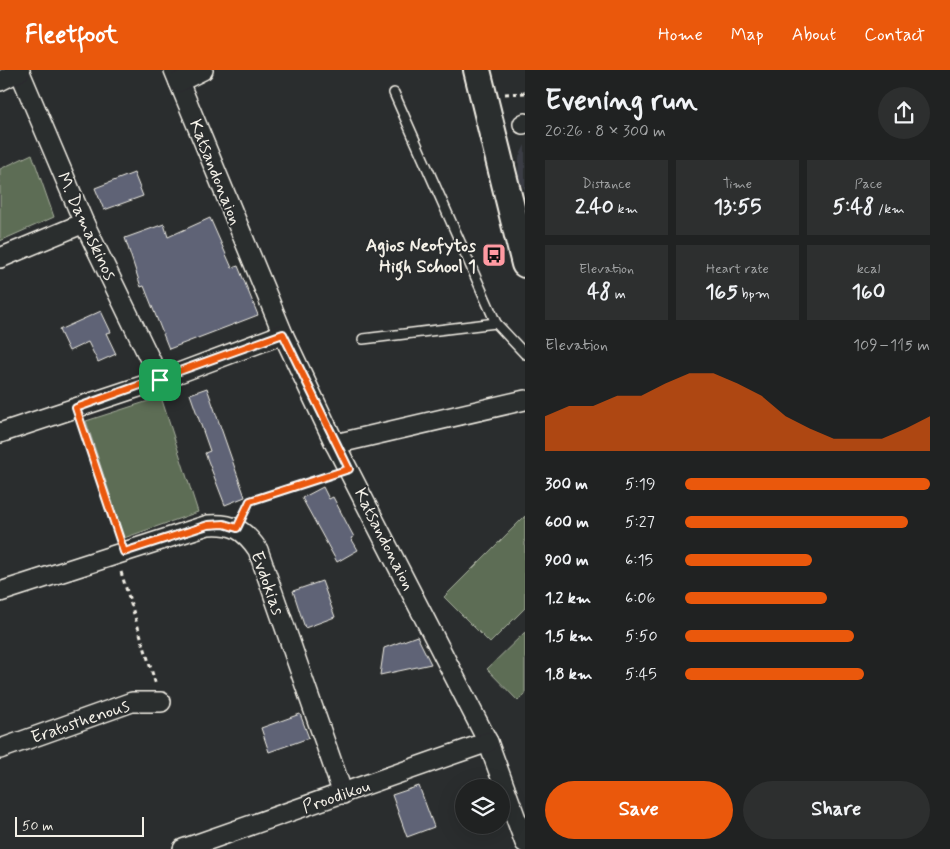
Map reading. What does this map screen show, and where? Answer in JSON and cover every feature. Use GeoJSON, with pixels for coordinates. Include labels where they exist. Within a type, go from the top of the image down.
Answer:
{"type":"FeatureCollection","features":[{"type":"Feature","properties":{"kind":"main road"},"geometry":{"type":"LineString","coordinates":[[477,70],[525,264]]}},
{"type":"Feature","properties":{"kind":"street"},"geometry":{"type":"LineString","coordinates":[[176,76],[203,70]]}},
{"type":"Feature","properties":{"kind":"street"},"geometry":{"type":"LineString","coordinates":[[0,81],[19,71]]}},
{"type":"Feature","properties":{"kind":"street","name":"M. Damaskinos"},"geometry":{"type":"LineString","coordinates":[[19,71],[84,222],[160,380]]}},
{"type":"Feature","properties":{"kind":"street","name":"Katsandonaion"},"geometry":{"type":"LineString","coordinates":[[176,76],[283,334],[335,444],[488,742],[525,844]]}},
{"type":"Feature","properties":{"kind":"street"},"geometry":{"type":"LineString","coordinates":[[0,258],[84,222]]}},
{"type":"Feature","properties":{"kind":"street"},"geometry":{"type":"LineString","coordinates":[[0,433],[160,380],[283,334]]}},
{"type":"Feature","properties":{"kind":"street"},"geometry":{"type":"LineString","coordinates":[[335,444],[525,400]]}},
{"type":"Feature","properties":{"kind":"street"},"geometry":{"type":"LineString","coordinates":[[0,592],[208,525],[224,524],[237,528]]}},
{"type":"Feature","properties":{"kind":"street","name":"Evdokias"},"geometry":{"type":"LineString","coordinates":[[237,528],[249,537],[258,550],[343,794]]}},
{"type":"Feature","properties":{"kind":"street","name":"Eratosthenous"},"geometry":{"type":"LineString","coordinates":[[0,749],[132,702],[161,702]]}},
{"type":"Feature","properties":{"kind":"street","name":"Proodikou"},"geometry":{"type":"LineString","coordinates":[[183,849],[488,742]]}},
{"type":"Feature","properties":{"kind":"lane"},"geometry":{"type":"LineString","coordinates":[[394,93],[496,323],[525,354]]}},
{"type":"Feature","properties":{"kind":"lane"},"geometry":{"type":"LineString","coordinates":[[363,339],[496,323]]}},
{"type":"Feature","properties":{"kind":"path"},"geometry":{"type":"LineString","coordinates":[[500,95],[525,93]]}},
{"type":"Feature","properties":{"kind":"path"},"geometry":{"type":"LineString","coordinates":[[76,408],[120,553],[161,702]]}},
{"type":"Feature","properties":{"kind":"path"},"geometry":{"type":"LineString","coordinates":[[237,528],[250,501],[349,469]]}},
{"type":"Feature","properties":{"kind":"shaded area"},"geometry":{"type":"Polygon","coordinates":[[[525,145],[525,190],[518,178],[519,157],[525,145]]]}},
{"type":"Feature","properties":{"kind":"green space"},"geometry":{"type":"Polygon","coordinates":[[[32,154],[54,217],[0,241],[0,169],[32,154]]]}},
{"type":"Feature","properties":{"kind":"green space"},"geometry":{"type":"Polygon","coordinates":[[[161,397],[198,512],[124,538],[86,421],[161,397]]]}},
{"type":"Feature","properties":{"kind":"green space"},"geometry":{"type":"Polygon","coordinates":[[[525,516],[525,608],[490,643],[444,597],[525,516]]]}},
{"type":"Feature","properties":{"kind":"green space"},"geometry":{"type":"Polygon","coordinates":[[[525,632],[525,694],[518,701],[487,669],[525,632]]]}},
{"type":"Feature","properties":{"kind":"building"},"geometry":{"type":"Polygon","coordinates":[[[134,173],[143,196],[104,210],[95,188],[134,173]]]}},
{"type":"Feature","properties":{"kind":"building"},"geometry":{"type":"Polygon","coordinates":[[[210,218],[232,268],[238,266],[258,315],[169,349],[144,286],[141,287],[125,238],[164,224],[168,237],[210,218]]]}},
{"type":"Feature","properties":{"kind":"building"},"geometry":{"type":"Polygon","coordinates":[[[101,311],[111,332],[106,333],[116,354],[98,362],[88,342],[69,351],[59,330],[101,311]]]}},
{"type":"Feature","properties":{"kind":"building"},"geometry":{"type":"Polygon","coordinates":[[[207,388],[245,497],[225,505],[205,453],[210,451],[190,394],[207,388]]]}},
{"type":"Feature","properties":{"kind":"building"},"geometry":{"type":"Polygon","coordinates":[[[323,487],[329,499],[333,497],[354,537],[351,538],[358,550],[337,562],[302,498],[323,487]]]}},
{"type":"Feature","properties":{"kind":"building"},"geometry":{"type":"Polygon","coordinates":[[[322,581],[335,617],[305,628],[293,591],[322,581]]]}},
{"type":"Feature","properties":{"kind":"building"},"geometry":{"type":"Polygon","coordinates":[[[417,636],[431,664],[380,675],[384,648],[417,636]]]}},
{"type":"Feature","properties":{"kind":"building"},"geometry":{"type":"Polygon","coordinates":[[[300,714],[309,738],[269,752],[261,728],[300,714]]]}},
{"type":"Feature","properties":{"kind":"building"},"geometry":{"type":"Polygon","coordinates":[[[419,786],[434,827],[407,837],[392,795],[419,786]]]}},
{"type":"Feature","properties":{"kind":"place","name":"Agios Neofytos High School 1"},"geometry":{"type":"Point","coordinates":[494,255]}},
{"type":"Feature","properties":{"kind":"route"},"geometry":{"type":"LineString","coordinates":[[283,334],[335,444],[349,469],[250,501],[237,528],[224,524],[208,525],[124,552],[76,408],[160,380],[283,334]]}}]}
